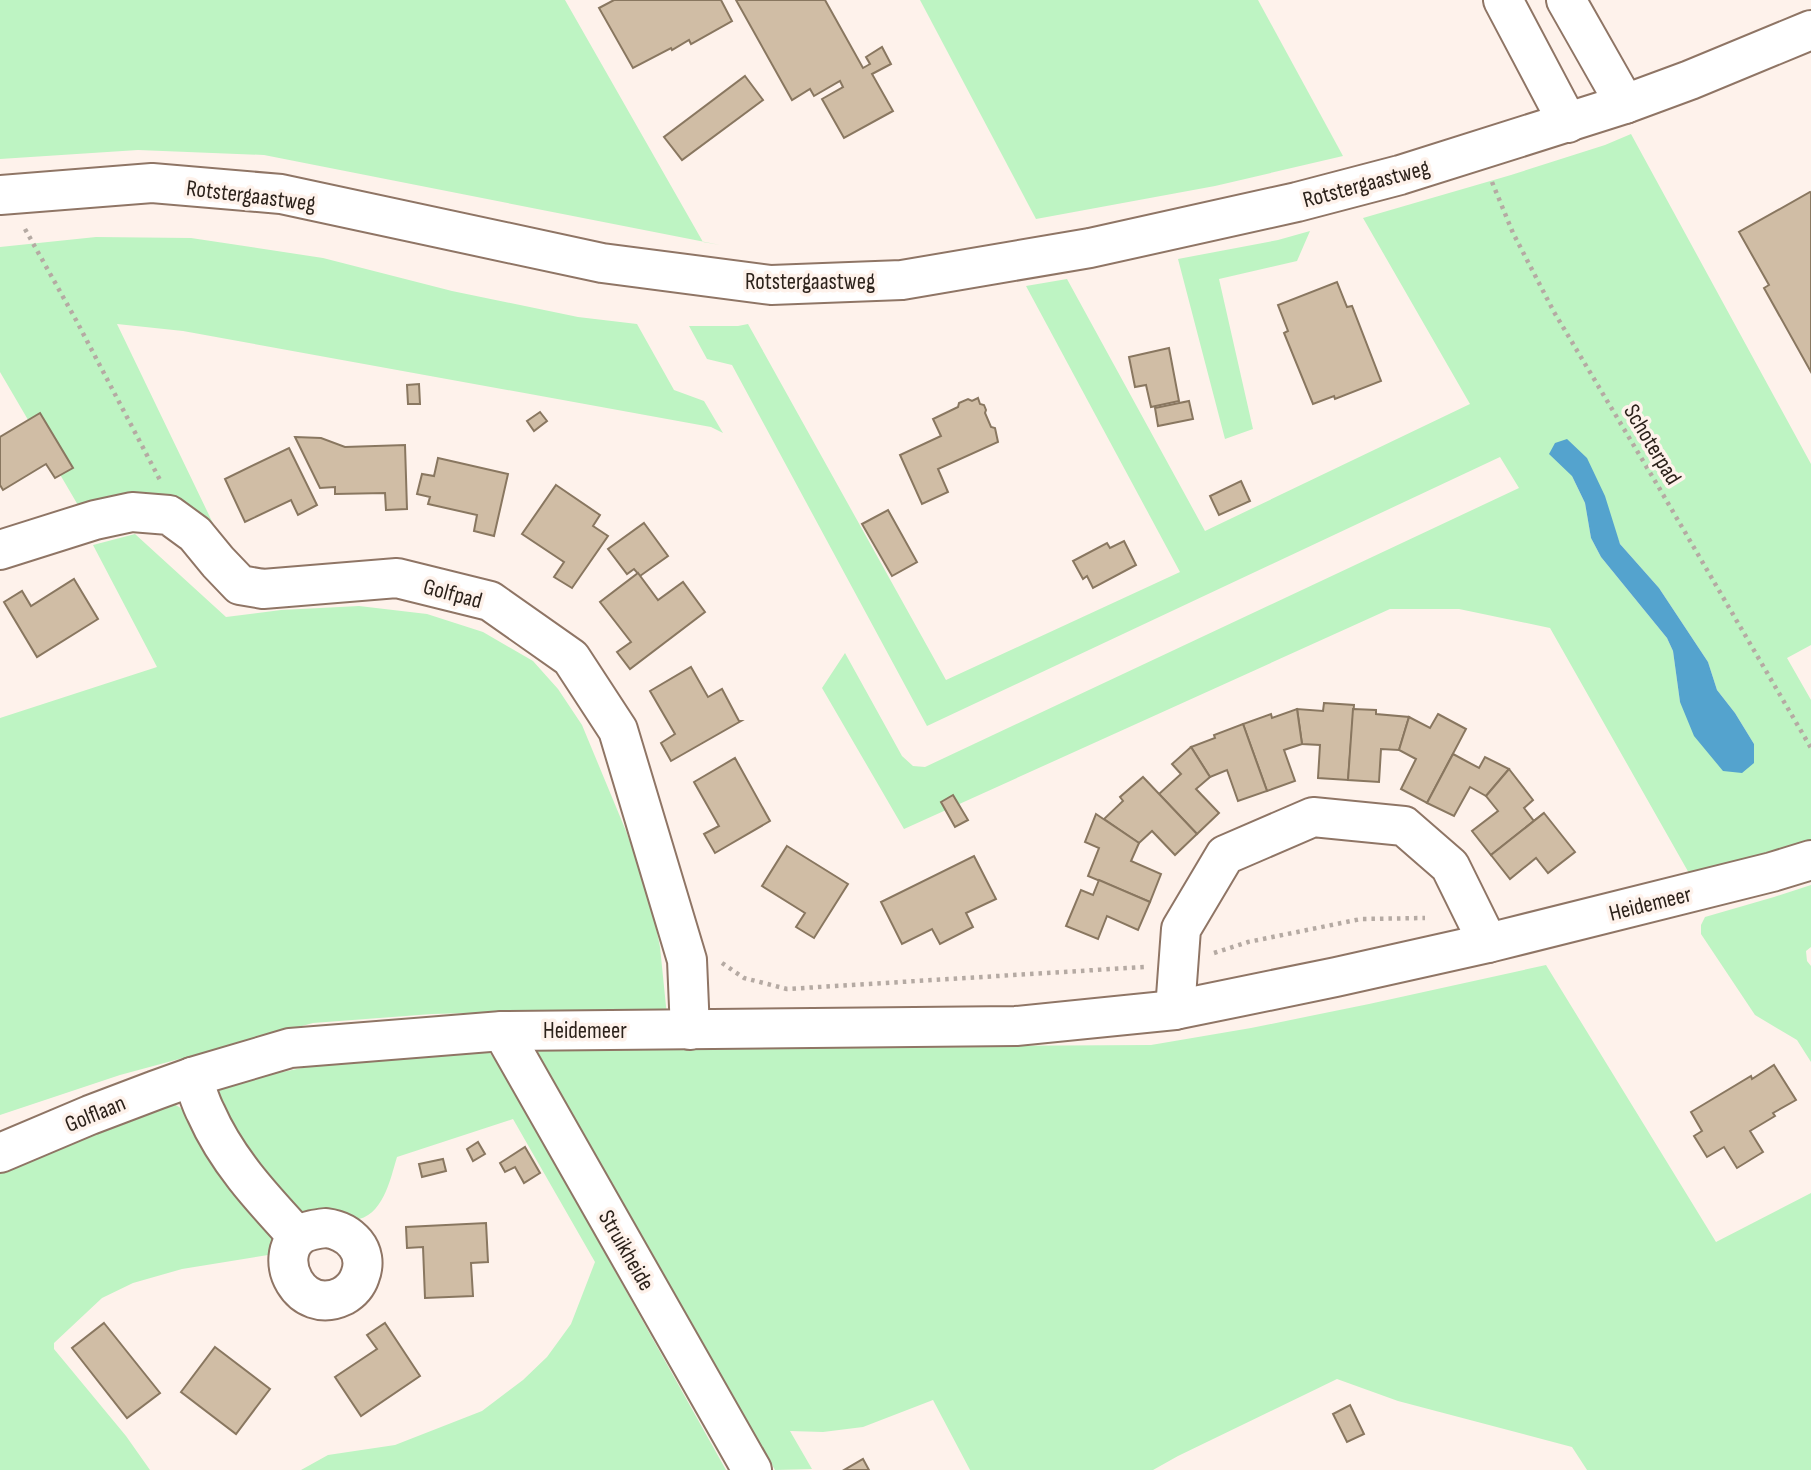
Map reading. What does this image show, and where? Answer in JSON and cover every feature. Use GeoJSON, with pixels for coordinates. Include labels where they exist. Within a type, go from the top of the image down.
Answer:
{"type":"FeatureCollection","features":[{"type":"Feature","properties":{"kind":"street"},"geometry":{"type":"LineString","coordinates":[[1503,0],[1568,123]]}},
{"type":"Feature","properties":{"kind":"street"},"geometry":{"type":"LineString","coordinates":[[1566,0],[1625,104]]}},
{"type":"Feature","properties":{"kind":"street","name":"Rotstergaastweg"},"geometry":{"type":"LineString","coordinates":[[6,195],[152,183],[281,194],[602,263],[771,285],[902,280],[1090,248],[1297,202],[1400,175],[1625,104],[1811,30]]}},
{"type":"Feature","properties":{"kind":"street"},"geometry":{"type":"LineString","coordinates":[[0,550],[108,517],[132,512],[169,514]]}},
{"type":"Feature","properties":{"kind":"street","name":"Golfpad"},"geometry":{"type":"LineString","coordinates":[[169,514],[195,534],[240,585],[263,589],[397,578],[489,601],[571,658],[618,730],[687,960],[691,1030]]}},
{"type":"Feature","properties":{"kind":"street"},"geometry":{"type":"LineString","coordinates":[[1175,1010],[1181,929],[1225,855],[1313,817],[1404,827],[1450,866],[1482,930]]}},
{"type":"Feature","properties":{"kind":"street","name":"Heidemeer"},"geometry":{"type":"LineString","coordinates":[[192,1077],[290,1048],[502,1031],[1016,1026],[1175,1010],[1336,977],[1482,930],[1772,872],[1811,860]]}},
{"type":"Feature","properties":{"kind":"street","name":"Struikheide"},"geometry":{"type":"LineString","coordinates":[[502,1031],[752,1470]]}},
{"type":"Feature","properties":{"kind":"street"},"geometry":{"type":"LineString","coordinates":[[192,1077],[206,1114],[234,1161],[250,1184],[298,1237]]}},
{"type":"Feature","properties":{"kind":"street","name":"Golflaan"},"geometry":{"type":"LineString","coordinates":[[0,1153],[114,1105],[192,1077]]}},
{"type":"Feature","properties":{"kind":"path","name":"Schoterpad"},"geometry":{"type":"LineString","coordinates":[[1479,150],[1513,233],[1554,312],[1811,748]]}},
{"type":"Feature","properties":{"kind":"path"},"geometry":{"type":"LineString","coordinates":[[6,195],[165,488],[169,514]]}},
{"type":"Feature","properties":{"kind":"path"},"geometry":{"type":"LineString","coordinates":[[687,960],[716,959],[744,978],[787,989],[1179,965],[1248,942],[1361,919],[1482,930]]}},
{"type":"Feature","properties":{"kind":"green space"},"geometry":{"type":"Polygon","coordinates":[[[0,0],[565,0],[703,242],[264,155],[138,150],[0,159],[0,0]]]}},
{"type":"Feature","properties":{"kind":"green space"},"geometry":{"type":"Polygon","coordinates":[[[920,0],[1258,0],[1343,156],[1215,186],[1036,219],[920,0]]]}},
{"type":"Feature","properties":{"kind":"green space"},"geometry":{"type":"Polygon","coordinates":[[[1631,134],[1811,464],[1811,645],[1787,658],[1811,700],[1811,850],[1694,882],[1550,628],[1459,609],[1390,609],[904,829],[822,688],[845,653],[902,756],[913,766],[925,767],[1519,488],[1500,457],[927,726],[732,365],[707,359],[689,326],[748,324],[946,680],[1180,572],[1026,286],[1067,279],[1205,531],[1470,404],[1363,218],[1605,145],[1631,134]],[[1572,476],[1585,503],[1591,538],[1601,557],[1667,638],[1673,651],[1680,702],[1754,744],[1717,690],[1708,662],[1659,588],[1620,544],[1612,523],[1572,476]]]}},
{"type":"Feature","properties":{"kind":"green space"},"geometry":{"type":"Polygon","coordinates":[[[1310,231],[1297,261],[1219,279],[1253,429],[1225,439],[1178,259],[1278,240],[1310,231]]]}},
{"type":"Feature","properties":{"kind":"green space"},"geometry":{"type":"Polygon","coordinates":[[[96,237],[191,238],[323,258],[452,291],[578,317],[637,324],[674,390],[704,401],[723,433],[711,427],[183,331],[117,324],[234,567],[157,494],[82,512],[0,372],[0,247],[96,237]]]}},
{"type":"Feature","properties":{"kind":"green space"},"geometry":{"type":"Polygon","coordinates":[[[135,534],[226,617],[281,610],[359,606],[427,614],[483,632],[533,661],[558,689],[582,725],[626,831],[649,893],[660,947],[667,1016],[472,1013],[313,1023],[120,1075],[0,1115],[0,718],[157,667],[93,545],[135,534]]]}},
{"type":"Feature","properties":{"kind":"green space"},"geometry":{"type":"Polygon","coordinates":[[[1811,885],[1811,947],[1806,951],[1807,961],[1811,966],[1811,1062],[1797,1040],[1755,1015],[1701,934],[1701,925],[1705,917],[1811,885]]]}},
{"type":"Feature","properties":{"kind":"green space"},"geometry":{"type":"Polygon","coordinates":[[[1546,965],[1716,1242],[1811,1193],[1811,1470],[1587,1470],[1572,1447],[1398,1401],[1337,1379],[1153,1470],[970,1470],[933,1400],[863,1427],[823,1432],[790,1431],[812,1469],[775,1470],[522,1044],[821,1047],[1151,1045],[1251,1028],[1546,965]]]}},
{"type":"Feature","properties":{"kind":"green space"},"geometry":{"type":"Polygon","coordinates":[[[475,1044],[489,1052],[502,1069],[726,1470],[301,1470],[328,1455],[395,1445],[482,1411],[523,1380],[547,1357],[571,1324],[595,1262],[513,1119],[397,1157],[384,1196],[379,1205],[364,1217],[348,1220],[293,1215],[217,1104],[219,1092],[225,1084],[359,1056],[475,1044]]]}},
{"type":"Feature","properties":{"kind":"green space"},"geometry":{"type":"Polygon","coordinates":[[[158,1103],[174,1104],[189,1113],[274,1228],[274,1252],[182,1269],[133,1283],[102,1298],[54,1343],[54,1349],[126,1436],[150,1470],[0,1470],[0,1170],[158,1103]]]}},
{"type":"Feature","properties":{"kind":"water"},"geometry":{"type":"Polygon","coordinates":[[[1567,439],[1587,458],[1605,496],[1620,544],[1659,588],[1708,662],[1717,690],[1754,744],[1754,763],[1742,773],[1723,771],[1694,736],[1680,702],[1673,651],[1667,638],[1601,557],[1591,538],[1585,503],[1572,476],[1549,454],[1555,443],[1567,439]]]}},
{"type":"Feature","properties":{"kind":"building"},"geometry":{"type":"Polygon","coordinates":[[[614,0],[721,0],[732,21],[691,44],[689,40],[633,68],[599,8],[614,0]]]}},
{"type":"Feature","properties":{"kind":"building"},"geometry":{"type":"Polygon","coordinates":[[[736,0],[825,0],[863,68],[870,64],[866,57],[882,47],[891,64],[872,74],[893,111],[844,138],[822,99],[843,87],[840,81],[814,96],[810,89],[792,100],[736,0]]]}},
{"type":"Feature","properties":{"kind":"building"},"geometry":{"type":"Polygon","coordinates":[[[745,76],[763,100],[682,160],[664,137],[745,76]]]}},
{"type":"Feature","properties":{"kind":"building"},"geometry":{"type":"Polygon","coordinates":[[[1810,192],[1811,372],[1764,288],[1769,285],[1739,232],[1810,192]]]}},
{"type":"Feature","properties":{"kind":"building"},"geometry":{"type":"Polygon","coordinates":[[[1337,282],[1347,307],[1352,306],[1381,381],[1335,399],[1334,396],[1313,404],[1284,333],[1288,331],[1278,305],[1337,282]]]}},
{"type":"Feature","properties":{"kind":"building"},"geometry":{"type":"Polygon","coordinates":[[[1169,348],[1179,401],[1151,407],[1146,385],[1135,387],[1129,357],[1169,348]]]}},
{"type":"Feature","properties":{"kind":"building"},"geometry":{"type":"Polygon","coordinates":[[[419,384],[420,404],[408,404],[407,385],[419,384]]]}},
{"type":"Feature","properties":{"kind":"building"},"geometry":{"type":"Polygon","coordinates":[[[978,398],[980,404],[984,405],[991,427],[995,428],[998,442],[938,469],[948,492],[922,504],[900,455],[941,436],[933,419],[958,407],[959,403],[978,398]]]}},
{"type":"Feature","properties":{"kind":"building"},"geometry":{"type":"Polygon","coordinates":[[[1189,401],[1193,419],[1158,426],[1155,408],[1189,401]]]}},
{"type":"Feature","properties":{"kind":"building"},"geometry":{"type":"Polygon","coordinates":[[[540,412],[547,421],[534,431],[527,421],[540,412]]]}},
{"type":"Feature","properties":{"kind":"building"},"geometry":{"type":"Polygon","coordinates":[[[40,413],[73,468],[55,478],[46,464],[3,490],[0,485],[0,437],[40,413]]]}},
{"type":"Feature","properties":{"kind":"building"},"geometry":{"type":"Polygon","coordinates":[[[295,437],[321,438],[345,447],[405,445],[407,509],[386,510],[385,493],[335,494],[335,487],[320,488],[295,437]]]}},
{"type":"Feature","properties":{"kind":"building"},"geometry":{"type":"Polygon","coordinates":[[[289,448],[317,505],[298,515],[291,500],[245,522],[225,479],[289,448]]]}},
{"type":"Feature","properties":{"kind":"building"},"geometry":{"type":"Polygon","coordinates":[[[438,458],[508,474],[494,536],[474,531],[477,515],[428,504],[430,497],[417,494],[422,474],[434,476],[438,458]]]}},
{"type":"Feature","properties":{"kind":"building"},"geometry":{"type":"Polygon","coordinates":[[[1241,481],[1250,501],[1219,515],[1210,496],[1241,481]]]}},
{"type":"Feature","properties":{"kind":"building"},"geometry":{"type":"Polygon","coordinates":[[[556,485],[600,515],[593,526],[608,536],[572,588],[554,577],[564,562],[522,534],[556,485]]]}},
{"type":"Feature","properties":{"kind":"building"},"geometry":{"type":"Polygon","coordinates":[[[888,510],[917,562],[892,576],[862,524],[888,510]]]}},
{"type":"Feature","properties":{"kind":"building"},"geometry":{"type":"Polygon","coordinates":[[[644,523],[668,556],[640,576],[634,569],[627,574],[608,549],[644,523]]]}},
{"type":"Feature","properties":{"kind":"building"},"geometry":{"type":"Polygon","coordinates":[[[1124,541],[1136,565],[1093,588],[1087,576],[1083,579],[1073,561],[1107,543],[1110,548],[1124,541]]]}},
{"type":"Feature","properties":{"kind":"building"},"geometry":{"type":"Polygon","coordinates":[[[638,573],[658,600],[683,582],[705,612],[630,669],[617,652],[631,642],[600,602],[638,573]]]}},
{"type":"Feature","properties":{"kind":"building"},"geometry":{"type":"Polygon","coordinates":[[[74,579],[98,619],[37,657],[4,602],[22,591],[31,606],[74,579]]]}},
{"type":"Feature","properties":{"kind":"building"},"geometry":{"type":"Polygon","coordinates":[[[691,667],[708,697],[722,689],[741,721],[671,761],[661,743],[675,734],[650,691],[691,667]]]}},
{"type":"Feature","properties":{"kind":"building"},"geometry":{"type":"Polygon","coordinates":[[[1324,703],[1354,705],[1348,780],[1318,778],[1320,745],[1302,744],[1297,709],[1323,711],[1324,703]]]}},
{"type":"Feature","properties":{"kind":"building"},"geometry":{"type":"Polygon","coordinates":[[[1297,709],[1302,744],[1284,750],[1295,781],[1267,791],[1243,724],[1271,714],[1272,718],[1297,709]]]}},
{"type":"Feature","properties":{"kind":"building"},"geometry":{"type":"Polygon","coordinates":[[[1353,709],[1376,710],[1376,714],[1409,717],[1399,750],[1381,749],[1379,782],[1348,780],[1353,709]]]}},
{"type":"Feature","properties":{"kind":"building"},"geometry":{"type":"Polygon","coordinates":[[[1438,714],[1466,729],[1427,803],[1401,789],[1416,759],[1399,750],[1409,717],[1430,728],[1438,714]]]}},
{"type":"Feature","properties":{"kind":"building"},"geometry":{"type":"Polygon","coordinates":[[[1243,724],[1267,791],[1238,801],[1227,770],[1210,777],[1191,747],[1243,724]]]}},
{"type":"Feature","properties":{"kind":"building"},"geometry":{"type":"Polygon","coordinates":[[[1191,747],[1210,777],[1196,789],[1219,813],[1197,834],[1159,794],[1181,774],[1172,764],[1191,747]]]}},
{"type":"Feature","properties":{"kind":"building"},"geometry":{"type":"Polygon","coordinates":[[[1453,754],[1479,768],[1485,757],[1509,769],[1486,796],[1470,787],[1454,816],[1427,803],[1453,754]]]}},
{"type":"Feature","properties":{"kind":"building"},"geometry":{"type":"Polygon","coordinates":[[[735,758],[770,821],[715,853],[704,834],[719,826],[694,782],[735,758]]]}},
{"type":"Feature","properties":{"kind":"building"},"geometry":{"type":"Polygon","coordinates":[[[1509,769],[1533,800],[1524,808],[1534,821],[1491,855],[1472,831],[1498,811],[1486,796],[1509,769]]]}},
{"type":"Feature","properties":{"kind":"building"},"geometry":{"type":"Polygon","coordinates":[[[1143,777],[1197,834],[1175,855],[1152,831],[1139,843],[1104,819],[1123,801],[1120,797],[1143,777]]]}},
{"type":"Feature","properties":{"kind":"building"},"geometry":{"type":"Polygon","coordinates":[[[953,795],[968,820],[955,827],[941,802],[953,795]]]}},
{"type":"Feature","properties":{"kind":"building"},"geometry":{"type":"Polygon","coordinates":[[[1544,813],[1575,852],[1548,873],[1536,858],[1510,879],[1491,855],[1544,813]]]}},
{"type":"Feature","properties":{"kind":"building"},"geometry":{"type":"Polygon","coordinates":[[[1096,814],[1139,843],[1131,861],[1161,874],[1150,902],[1088,876],[1099,848],[1085,842],[1096,814]]]}},
{"type":"Feature","properties":{"kind":"building"},"geometry":{"type":"Polygon","coordinates":[[[787,846],[848,884],[814,938],[796,927],[805,913],[762,886],[787,846]]]}},
{"type":"Feature","properties":{"kind":"building"},"geometry":{"type":"Polygon","coordinates":[[[974,856],[996,899],[966,913],[973,927],[940,944],[932,929],[902,944],[881,902],[974,856]]]}},
{"type":"Feature","properties":{"kind":"building"},"geometry":{"type":"Polygon","coordinates":[[[1099,880],[1150,902],[1138,930],[1107,916],[1098,939],[1066,926],[1081,890],[1093,895],[1099,880]]]}},
{"type":"Feature","properties":{"kind":"building"},"geometry":{"type":"Polygon","coordinates":[[[1774,1065],[1796,1100],[1750,1131],[1763,1152],[1737,1168],[1724,1147],[1707,1157],[1694,1136],[1702,1131],[1691,1112],[1774,1065]]]}},
{"type":"Feature","properties":{"kind":"building"},"geometry":{"type":"Polygon","coordinates":[[[478,1142],[485,1154],[473,1161],[467,1149],[478,1142]]]}},
{"type":"Feature","properties":{"kind":"building"},"geometry":{"type":"Polygon","coordinates":[[[525,1147],[540,1173],[524,1183],[515,1167],[505,1172],[500,1163],[525,1147]]]}},
{"type":"Feature","properties":{"kind":"building"},"geometry":{"type":"Polygon","coordinates":[[[443,1159],[446,1171],[422,1177],[419,1164],[443,1159]]]}},
{"type":"Feature","properties":{"kind":"building"},"geometry":{"type":"Polygon","coordinates":[[[486,1223],[488,1262],[471,1263],[473,1296],[425,1298],[423,1247],[407,1248],[406,1227],[486,1223]]]}},
{"type":"Feature","properties":{"kind":"building"},"geometry":{"type":"Polygon","coordinates":[[[104,1323],[160,1393],[127,1418],[72,1348],[104,1323]]]}},
{"type":"Feature","properties":{"kind":"building"},"geometry":{"type":"Polygon","coordinates":[[[385,1323],[420,1376],[361,1416],[335,1377],[377,1349],[367,1335],[385,1323]]]}},
{"type":"Feature","properties":{"kind":"building"},"geometry":{"type":"Polygon","coordinates":[[[215,1347],[270,1389],[236,1434],[181,1392],[215,1347]]]}},
{"type":"Feature","properties":{"kind":"building"},"geometry":{"type":"Polygon","coordinates":[[[1350,1405],[1364,1434],[1347,1442],[1333,1414],[1350,1405]]]}},
{"type":"Feature","properties":{"kind":"building"},"geometry":{"type":"Polygon","coordinates":[[[863,1459],[869,1470],[844,1470],[863,1459]]]}}]}
